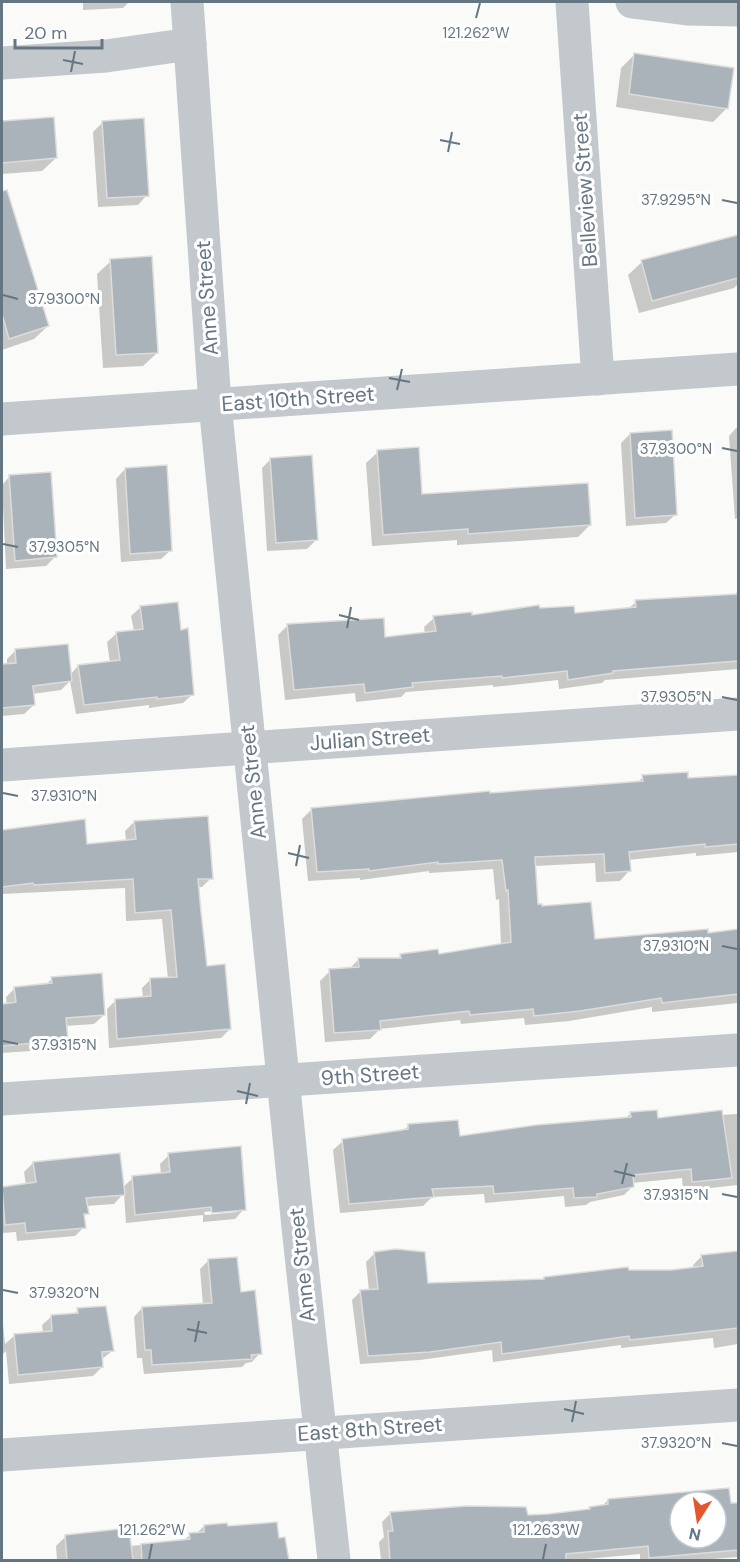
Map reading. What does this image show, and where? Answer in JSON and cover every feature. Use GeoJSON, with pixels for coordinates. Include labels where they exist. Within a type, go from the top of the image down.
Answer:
{"type":"FeatureCollection","features":[{"type":"Feature","properties":{"kind":"street","name":"Anne Street"},"geometry":{"type":"LineString","coordinates":[[187,2],[215,404],[334,1560]]}},
{"type":"Feature","properties":{"kind":"street","name":"Belleview Street"},"geometry":{"type":"LineString","coordinates":[[572,2],[598,379]]}},
{"type":"Feature","properties":{"kind":"street"},"geometry":{"type":"LineString","coordinates":[[632,2],[687,9],[738,10]]}},
{"type":"Feature","properties":{"kind":"street"},"geometry":{"type":"LineString","coordinates":[[2,63],[106,56],[190,44]]}},
{"type":"Feature","properties":{"kind":"street","name":"East 10th Street"},"geometry":{"type":"LineString","coordinates":[[2,419],[738,369]]}},
{"type":"Feature","properties":{"kind":"street","name":"Julian Street"},"geometry":{"type":"LineString","coordinates":[[2,765],[738,714]]}},
{"type":"Feature","properties":{"kind":"street","name":"9th Street"},"geometry":{"type":"LineString","coordinates":[[2,1099],[738,1050]]}},
{"type":"Feature","properties":{"kind":"street","name":"East 8th Street"},"geometry":{"type":"LineString","coordinates":[[2,1455],[738,1405]]}},
{"type":"Feature","properties":{"kind":"building"},"geometry":{"type":"Polygon","coordinates":[[[634,53],[734,68],[728,109],[629,94],[634,53]]]}},
{"type":"Feature","properties":{"kind":"building"},"geometry":{"type":"Polygon","coordinates":[[[54,117],[57,158],[2,163],[2,121],[54,117]]]}},
{"type":"Feature","properties":{"kind":"building"},"geometry":{"type":"Polygon","coordinates":[[[144,118],[149,196],[107,198],[102,121],[144,118]]]}},
{"type":"Feature","properties":{"kind":"building"},"geometry":{"type":"Polygon","coordinates":[[[7,190],[49,326],[9,339],[2,314],[2,191],[7,190]]]}},
{"type":"Feature","properties":{"kind":"building"},"geometry":{"type":"Polygon","coordinates":[[[738,235],[738,278],[652,301],[641,260],[738,235]]]}},
{"type":"Feature","properties":{"kind":"building"},"geometry":{"type":"Polygon","coordinates":[[[152,256],[158,353],[116,355],[110,259],[152,256]]]}},
{"type":"Feature","properties":{"kind":"building"},"geometry":{"type":"Polygon","coordinates":[[[672,430],[677,515],[635,518],[630,433],[672,430]]]}},
{"type":"Feature","properties":{"kind":"building"},"geometry":{"type":"Polygon","coordinates":[[[419,447],[422,494],[588,483],[591,525],[468,534],[468,529],[383,535],[377,450],[419,447]]]}},
{"type":"Feature","properties":{"kind":"building"},"geometry":{"type":"Polygon","coordinates":[[[312,455],[318,540],[276,543],[270,458],[312,455]]]}},
{"type":"Feature","properties":{"kind":"building"},"geometry":{"type":"Polygon","coordinates":[[[167,465],[172,551],[130,554],[125,468],[167,465]]]}},
{"type":"Feature","properties":{"kind":"building"},"geometry":{"type":"Polygon","coordinates":[[[51,472],[57,557],[15,561],[9,475],[51,472]]]}},
{"type":"Feature","properties":{"kind":"building"},"geometry":{"type":"Polygon","coordinates":[[[738,594],[738,661],[613,671],[613,673],[568,680],[567,671],[502,678],[502,676],[412,683],[413,687],[365,693],[364,684],[294,690],[287,624],[384,618],[385,637],[436,631],[433,616],[472,612],[472,615],[539,605],[540,608],[574,606],[575,613],[636,607],[635,600],[738,594]]]}},
{"type":"Feature","properties":{"kind":"building"},"geometry":{"type":"Polygon","coordinates":[[[178,602],[181,630],[188,628],[194,695],[84,705],[78,665],[120,660],[116,632],[143,629],[140,606],[178,602]]]}},
{"type":"Feature","properties":{"kind":"building"},"geometry":{"type":"Polygon","coordinates":[[[68,644],[72,681],[33,686],[35,705],[2,708],[2,664],[16,663],[15,649],[68,644]]]}},
{"type":"Feature","properties":{"kind":"building"},"geometry":{"type":"Polygon","coordinates":[[[688,772],[688,778],[738,775],[738,844],[705,847],[705,844],[629,852],[631,871],[605,873],[604,854],[535,857],[538,904],[542,906],[591,902],[595,939],[708,929],[708,933],[738,929],[738,994],[662,1003],[661,998],[534,1016],[533,1009],[470,1015],[469,1011],[380,1021],[381,1030],[334,1033],[329,969],[359,967],[358,958],[401,958],[400,954],[438,949],[439,954],[511,942],[508,890],[506,891],[502,860],[438,864],[438,862],[369,871],[369,869],[317,872],[311,808],[490,791],[490,793],[643,781],[642,775],[688,772]]]}},
{"type":"Feature","properties":{"kind":"building"},"geometry":{"type":"Polygon","coordinates":[[[208,816],[213,879],[198,879],[201,912],[207,966],[225,964],[231,1029],[117,1039],[115,999],[151,996],[150,978],[177,977],[171,910],[135,913],[133,879],[34,885],[33,883],[2,887],[2,830],[85,819],[87,844],[136,839],[134,821],[208,816]]]}},
{"type":"Feature","properties":{"kind":"building"},"geometry":{"type":"Polygon","coordinates":[[[102,973],[105,1015],[66,1018],[68,1040],[2,1046],[2,1004],[16,1002],[14,987],[52,983],[51,977],[102,973]]]}},
{"type":"Feature","properties":{"kind":"building"},"geometry":{"type":"Polygon","coordinates":[[[657,1110],[658,1118],[722,1110],[732,1178],[692,1182],[691,1169],[633,1175],[634,1187],[597,1194],[597,1197],[574,1198],[573,1188],[494,1194],[493,1186],[432,1189],[434,1197],[349,1204],[342,1139],[408,1129],[408,1124],[458,1120],[460,1136],[536,1125],[631,1117],[630,1112],[657,1110]]]}},
{"type":"Feature","properties":{"kind":"building"},"geometry":{"type":"Polygon","coordinates":[[[241,1146],[246,1210],[212,1213],[211,1207],[135,1215],[132,1176],[170,1172],[168,1153],[241,1146]]]}},
{"type":"Feature","properties":{"kind":"building"},"geometry":{"type":"Polygon","coordinates":[[[120,1153],[125,1195],[86,1198],[89,1214],[84,1214],[86,1228],[26,1233],[25,1223],[5,1225],[2,1187],[36,1182],[33,1162],[120,1153]]]}},
{"type":"Feature","properties":{"kind":"building"},"geometry":{"type":"Polygon","coordinates":[[[396,1249],[425,1252],[428,1283],[544,1279],[544,1277],[628,1267],[629,1270],[672,1270],[703,1266],[701,1255],[738,1251],[738,1328],[630,1340],[629,1336],[502,1354],[501,1342],[430,1352],[368,1356],[360,1290],[378,1289],[374,1252],[396,1249]]]}},
{"type":"Feature","properties":{"kind":"building"},"geometry":{"type":"Polygon","coordinates":[[[237,1257],[241,1292],[255,1290],[262,1354],[251,1355],[252,1359],[152,1365],[151,1350],[145,1350],[142,1307],[212,1303],[208,1259],[237,1257]]]}},
{"type":"Feature","properties":{"kind":"building"},"geometry":{"type":"Polygon","coordinates":[[[106,1306],[114,1351],[102,1352],[103,1367],[18,1375],[14,1334],[52,1331],[51,1315],[78,1313],[77,1308],[106,1306]]]}},
{"type":"Feature","properties":{"kind":"building"},"geometry":{"type":"Polygon","coordinates":[[[729,1488],[731,1503],[738,1503],[738,1550],[649,1558],[648,1546],[566,1554],[566,1560],[390,1560],[388,1531],[393,1531],[390,1512],[467,1506],[526,1507],[528,1515],[590,1509],[589,1507],[608,1504],[608,1499],[668,1494],[668,1550],[728,1550],[728,1490],[707,1490],[729,1488]]]}},
{"type":"Feature","properties":{"kind":"building"},"geometry":{"type":"Polygon","coordinates":[[[277,1522],[279,1538],[285,1537],[289,1560],[142,1560],[141,1544],[190,1539],[189,1533],[204,1532],[204,1525],[227,1523],[228,1526],[277,1522]]]}},
{"type":"Feature","properties":{"kind":"building"},"geometry":{"type":"Polygon","coordinates":[[[129,1528],[133,1560],[67,1560],[65,1535],[129,1528]]]}}]}
